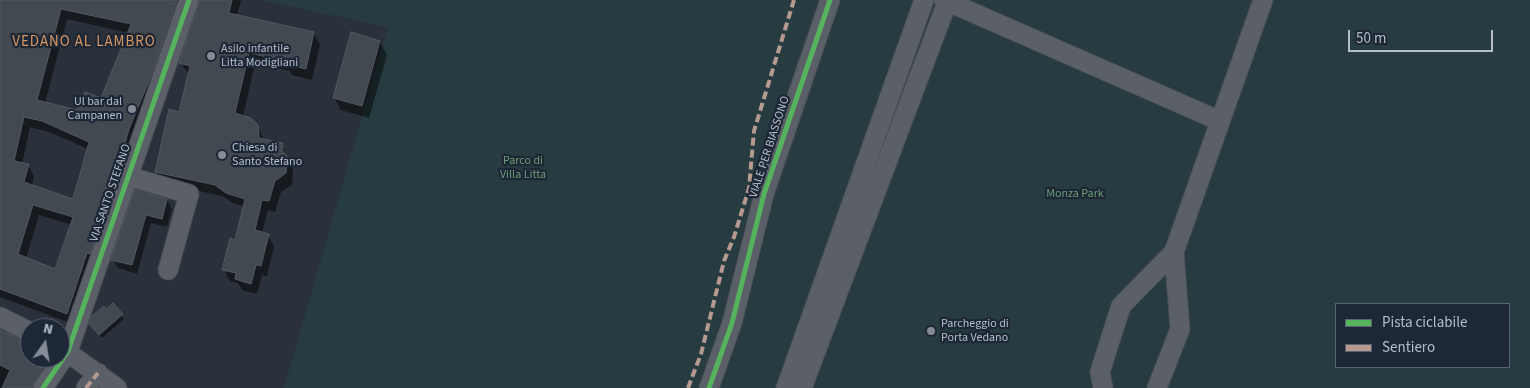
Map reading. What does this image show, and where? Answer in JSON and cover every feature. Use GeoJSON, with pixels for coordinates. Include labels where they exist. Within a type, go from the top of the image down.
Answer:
{"type":"FeatureCollection","features":[{"type":"Feature","properties":{"kind":"street","name":"VIA SANTO STEFANO"},"geometry":{"type":"LineString","coordinates":[[70,333],[189,0]]}},
{"type":"Feature","properties":{"kind":"street","name":"VIALE PER BIASSONO"},"geometry":{"type":"LineString","coordinates":[[708,388],[732,322],[764,194],[830,0]]}},
{"type":"Feature","properties":{"kind":"street"},"geometry":{"type":"LineString","coordinates":[[786,388],[924,0]]}},
{"type":"Feature","properties":{"kind":"street"},"geometry":{"type":"LineString","coordinates":[[1157,388],[1180,329],[1174,252],[1263,0]]}},
{"type":"Feature","properties":{"kind":"street"},"geometry":{"type":"LineString","coordinates":[[802,388],[947,1],[1220,121]]}},
{"type":"Feature","properties":{"kind":"street"},"geometry":{"type":"LineString","coordinates":[[127,176],[189,194],[168,270]]}},
{"type":"Feature","properties":{"kind":"street"},"geometry":{"type":"LineString","coordinates":[[1103,388],[1100,372],[1121,306],[1174,252]]}},
{"type":"Feature","properties":{"kind":"street"},"geometry":{"type":"LineString","coordinates":[[0,318],[20,327]]}},
{"type":"Feature","properties":{"kind":"street"},"geometry":{"type":"LineString","coordinates":[[70,353],[117,388]]}},
{"type":"Feature","properties":{"kind":"street","name":"VIA SANTO STEFANO"},"geometry":{"type":"LineString","coordinates":[[43,388],[54,368]]}},
{"type":"Feature","properties":{"kind":"street"},"geometry":{"type":"LineString","coordinates":[[86,388],[98,373]]}},
{"type":"Feature","properties":{"kind":"green space","name":"Monza Park"},"geometry":{"type":"Polygon","coordinates":[[[260,0],[1530,0],[1530,388],[284,388],[388,27],[260,0]]]}},
{"type":"Feature","properties":{"kind":"building"},"geometry":{"type":"Polygon","coordinates":[[[0,0],[177,0],[152,74],[129,129],[115,181],[90,254],[87,253],[67,314],[0,289],[0,0]],[[61,9],[37,100],[77,110],[85,92],[101,98],[131,24],[61,9]],[[24,117],[14,161],[29,164],[24,182],[73,199],[89,142],[42,121],[24,117]],[[33,205],[18,254],[55,269],[73,217],[33,205]]]}},
{"type":"Feature","properties":{"kind":"building"},"geometry":{"type":"Polygon","coordinates":[[[200,0],[232,0],[229,13],[314,32],[306,69],[284,64],[285,61],[249,53],[235,113],[251,118],[258,125],[259,138],[283,143],[282,150],[287,156],[286,173],[275,181],[269,201],[262,200],[255,230],[269,234],[261,266],[256,265],[251,284],[235,279],[236,273],[222,270],[230,238],[235,240],[245,199],[226,193],[215,185],[155,172],[169,109],[179,112],[190,66],[179,63],[200,0]]]}},
{"type":"Feature","properties":{"kind":"building"},"geometry":{"type":"Polygon","coordinates":[[[351,32],[380,41],[362,106],[333,98],[351,32]]]}},
{"type":"Feature","properties":{"kind":"building"},"geometry":{"type":"Polygon","coordinates":[[[135,190],[167,199],[162,219],[146,215],[132,265],[111,260],[135,190]]]}},
{"type":"Feature","properties":{"kind":"building"},"geometry":{"type":"Polygon","coordinates":[[[113,303],[123,314],[99,335],[89,324],[92,316],[104,306],[106,309],[113,303]]]}},
{"type":"Feature","properties":{"kind":"building"},"geometry":{"type":"Polygon","coordinates":[[[0,330],[20,339],[20,368],[43,368],[32,388],[2,388],[10,370],[0,365],[0,330]]]}},
{"type":"Feature","properties":{"kind":"marked path"},"geometry":{"type":"LineString","coordinates":[[688,388],[701,354],[724,261],[734,237],[749,188],[754,131],[794,0]]}},
{"type":"Feature","properties":{"kind":"marked path"},"geometry":{"type":"LineString","coordinates":[[86,388],[98,373]]}},
{"type":"Feature","properties":{"kind":"cycle path"},"geometry":{"type":"LineString","coordinates":[[43,388],[68,351],[189,0]]}},
{"type":"Feature","properties":{"kind":"cycle path"},"geometry":{"type":"LineString","coordinates":[[709,388],[732,323],[764,194],[830,0]]}},
{"type":"Feature","properties":{"kind":"place","name":"Asilo infantile Litta Modigliani"},"geometry":{"type":"Point","coordinates":[211,56]}},
{"type":"Feature","properties":{"kind":"place","name":"Ul bar dal Campanen"},"geometry":{"type":"Point","coordinates":[132,109]}},
{"type":"Feature","properties":{"kind":"place","name":"Chiesa di Santo Stefano"},"geometry":{"type":"Point","coordinates":[222,155]}},
{"type":"Feature","properties":{"kind":"place","name":"Parcheggio di Porta Vedano"},"geometry":{"type":"Point","coordinates":[931,331]}},
{"type":"Feature","properties":{"kind":"district","name":"VEDANO AL LAMBRO"},"geometry":{"type":"Point","coordinates":[84,43]}},
{"type":"Feature","properties":{"kind":"park label","name":"Parco di Villa Litta"},"geometry":{"type":"Point","coordinates":[523,168]}}]}
